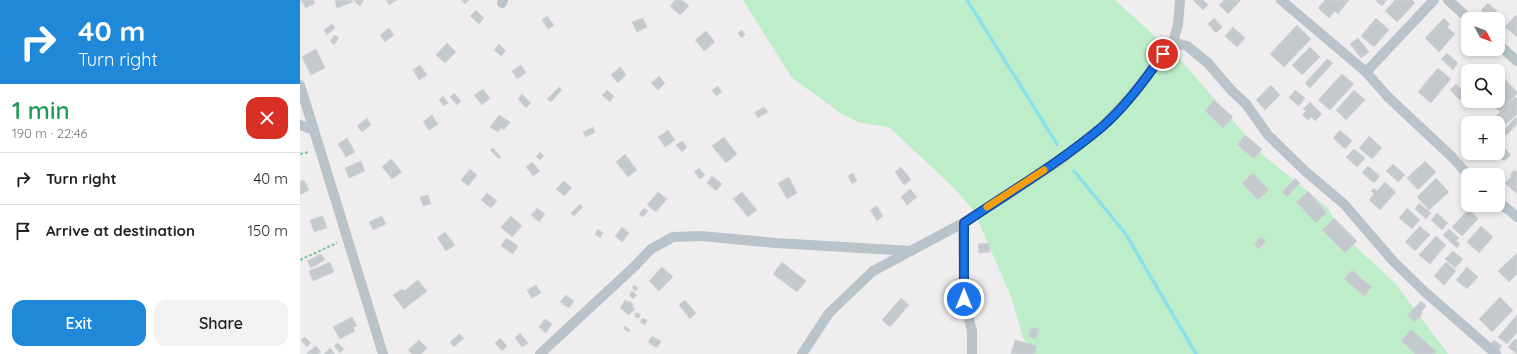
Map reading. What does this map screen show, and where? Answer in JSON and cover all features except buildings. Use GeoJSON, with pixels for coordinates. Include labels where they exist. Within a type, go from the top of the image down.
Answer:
{"type":"FeatureCollection","features":[{"type":"Feature","properties":{"kind":"street"},"geometry":{"type":"LineString","coordinates":[[802,354],[829,312],[873,271],[964,223],[1058,160],[1103,126],[1130,96],[1173,42],[1178,25],[1180,0]]}},
{"type":"Feature","properties":{"kind":"street"},"geometry":{"type":"LineString","coordinates":[[1281,0],[1366,72],[1388,97],[1462,168]]}},
{"type":"Feature","properties":{"kind":"street"},"geometry":{"type":"LineString","coordinates":[[1366,72],[1434,0]]}},
{"type":"Feature","properties":{"kind":"street"},"geometry":{"type":"LineString","coordinates":[[1448,0],[1461,12]]}},
{"type":"Feature","properties":{"kind":"street"},"geometry":{"type":"LineString","coordinates":[[1173,42],[1187,46],[1208,64],[1231,90],[1246,104],[1268,135],[1305,171],[1344,204],[1393,261],[1424,292],[1496,354]]}},
{"type":"Feature","properties":{"kind":"street"},"geometry":{"type":"LineString","coordinates":[[1505,50],[1517,61]]}},
{"type":"Feature","properties":{"kind":"street"},"geometry":{"type":"LineString","coordinates":[[300,85],[383,354]]}},
{"type":"Feature","properties":{"kind":"street"},"geometry":{"type":"LineString","coordinates":[[300,125],[314,130]]}},
{"type":"Feature","properties":{"kind":"street"},"geometry":{"type":"LineString","coordinates":[[1505,207],[1517,217]]}},
{"type":"Feature","properties":{"kind":"street"},"geometry":{"type":"LineString","coordinates":[[964,223],[964,299],[972,331],[972,354]]}},
{"type":"Feature","properties":{"kind":"street"},"geometry":{"type":"LineString","coordinates":[[540,354],[635,266],[651,249],[673,237],[701,236],[776,243],[911,252]]}},
{"type":"Feature","properties":{"kind":"path"},"geometry":{"type":"LineString","coordinates":[[300,260],[347,238]]}},
{"type":"Feature","properties":{"kind":"green space"},"geometry":{"type":"Polygon","coordinates":[[[743,0],[1115,0],[1178,57],[1263,155],[1328,208],[1344,236],[1395,283],[1448,354],[1033,354],[1023,337],[1011,297],[974,211],[954,188],[889,127],[861,123],[842,114],[792,78],[743,0]]]}},
{"type":"Feature","properties":{"kind":"waterway"},"geometry":{"type":"LineString","coordinates":[[967,0],[1057,144]]}},
{"type":"Feature","properties":{"kind":"waterway"},"geometry":{"type":"LineString","coordinates":[[1074,171],[1125,233],[1196,354]]}},
{"type":"Feature","properties":{"kind":"slow traffic"},"geometry":{"type":"LineString","coordinates":[[987,207],[1044,170]]}},
{"type":"Feature","properties":{"kind":"route"},"geometry":{"type":"LineString","coordinates":[[964,299],[964,223],[1058,160],[1103,126],[1130,96],[1163,54]]}}]}
